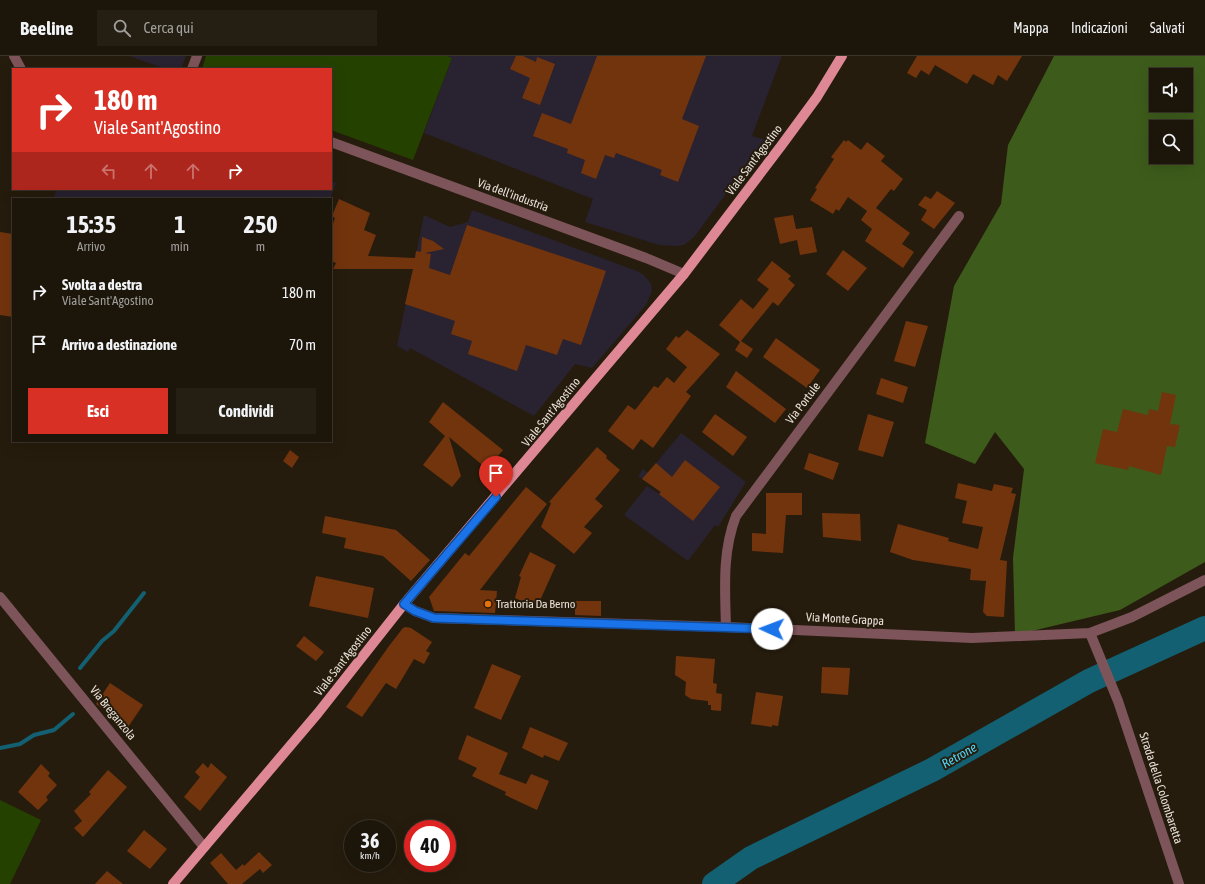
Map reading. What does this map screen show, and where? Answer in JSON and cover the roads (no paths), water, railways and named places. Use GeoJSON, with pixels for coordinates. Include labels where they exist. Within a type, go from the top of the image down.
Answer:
{"type":"FeatureCollection","features":[{"type":"Feature","properties":{"kind":"main road","name":"Viale Sant'Agostino"},"geometry":{"type":"LineString","coordinates":[[173,884],[318,713],[404,604],[684,274],[812,102],[842,56]]}},
{"type":"Feature","properties":{"kind":"street"},"geometry":{"type":"LineString","coordinates":[[14,56],[20,68]]}},
{"type":"Feature","properties":{"kind":"street"},"geometry":{"type":"LineString","coordinates":[[192,68],[197,56]]}},
{"type":"Feature","properties":{"kind":"street","name":"Via dell'industria"},"geometry":{"type":"LineString","coordinates":[[332,142],[646,258],[684,274]]}},
{"type":"Feature","properties":{"kind":"street","name":"Via Portule"},"geometry":{"type":"LineString","coordinates":[[726,627],[726,558],[730,532],[736,516],[959,216]]}},
{"type":"Feature","properties":{"kind":"street","name":"Via Monte Grappa"},"geometry":{"type":"LineString","coordinates":[[404,604],[415,611],[434,618],[726,627],[972,638],[1090,633],[1132,617],[1205,580]]}},
{"type":"Feature","properties":{"kind":"street","name":"Via Breganzola"},"geometry":{"type":"LineString","coordinates":[[0,597],[204,847]]}},
{"type":"Feature","properties":{"kind":"street","name":"Strada della Colombaretta"},"geometry":{"type":"LineString","coordinates":[[1090,633],[1099,651],[1118,701],[1179,884]]}},
{"type":"Feature","properties":{"kind":"waterway"},"geometry":{"type":"LineString","coordinates":[[80,668],[102,641],[114,631],[144,593]]}},
{"type":"Feature","properties":{"kind":"waterway","name":"Retrone"},"geometry":{"type":"LineString","coordinates":[[714,884],[751,858],[932,770],[1089,681],[1205,628]]}},
{"type":"Feature","properties":{"kind":"waterway"},"geometry":{"type":"LineString","coordinates":[[0,748],[20,744],[34,735],[54,730],[73,714]]}},
{"type":"Feature","properties":{"kind":"place","name":"Trattoria Da Berno"},"geometry":{"type":"Point","coordinates":[488,604]}}]}
